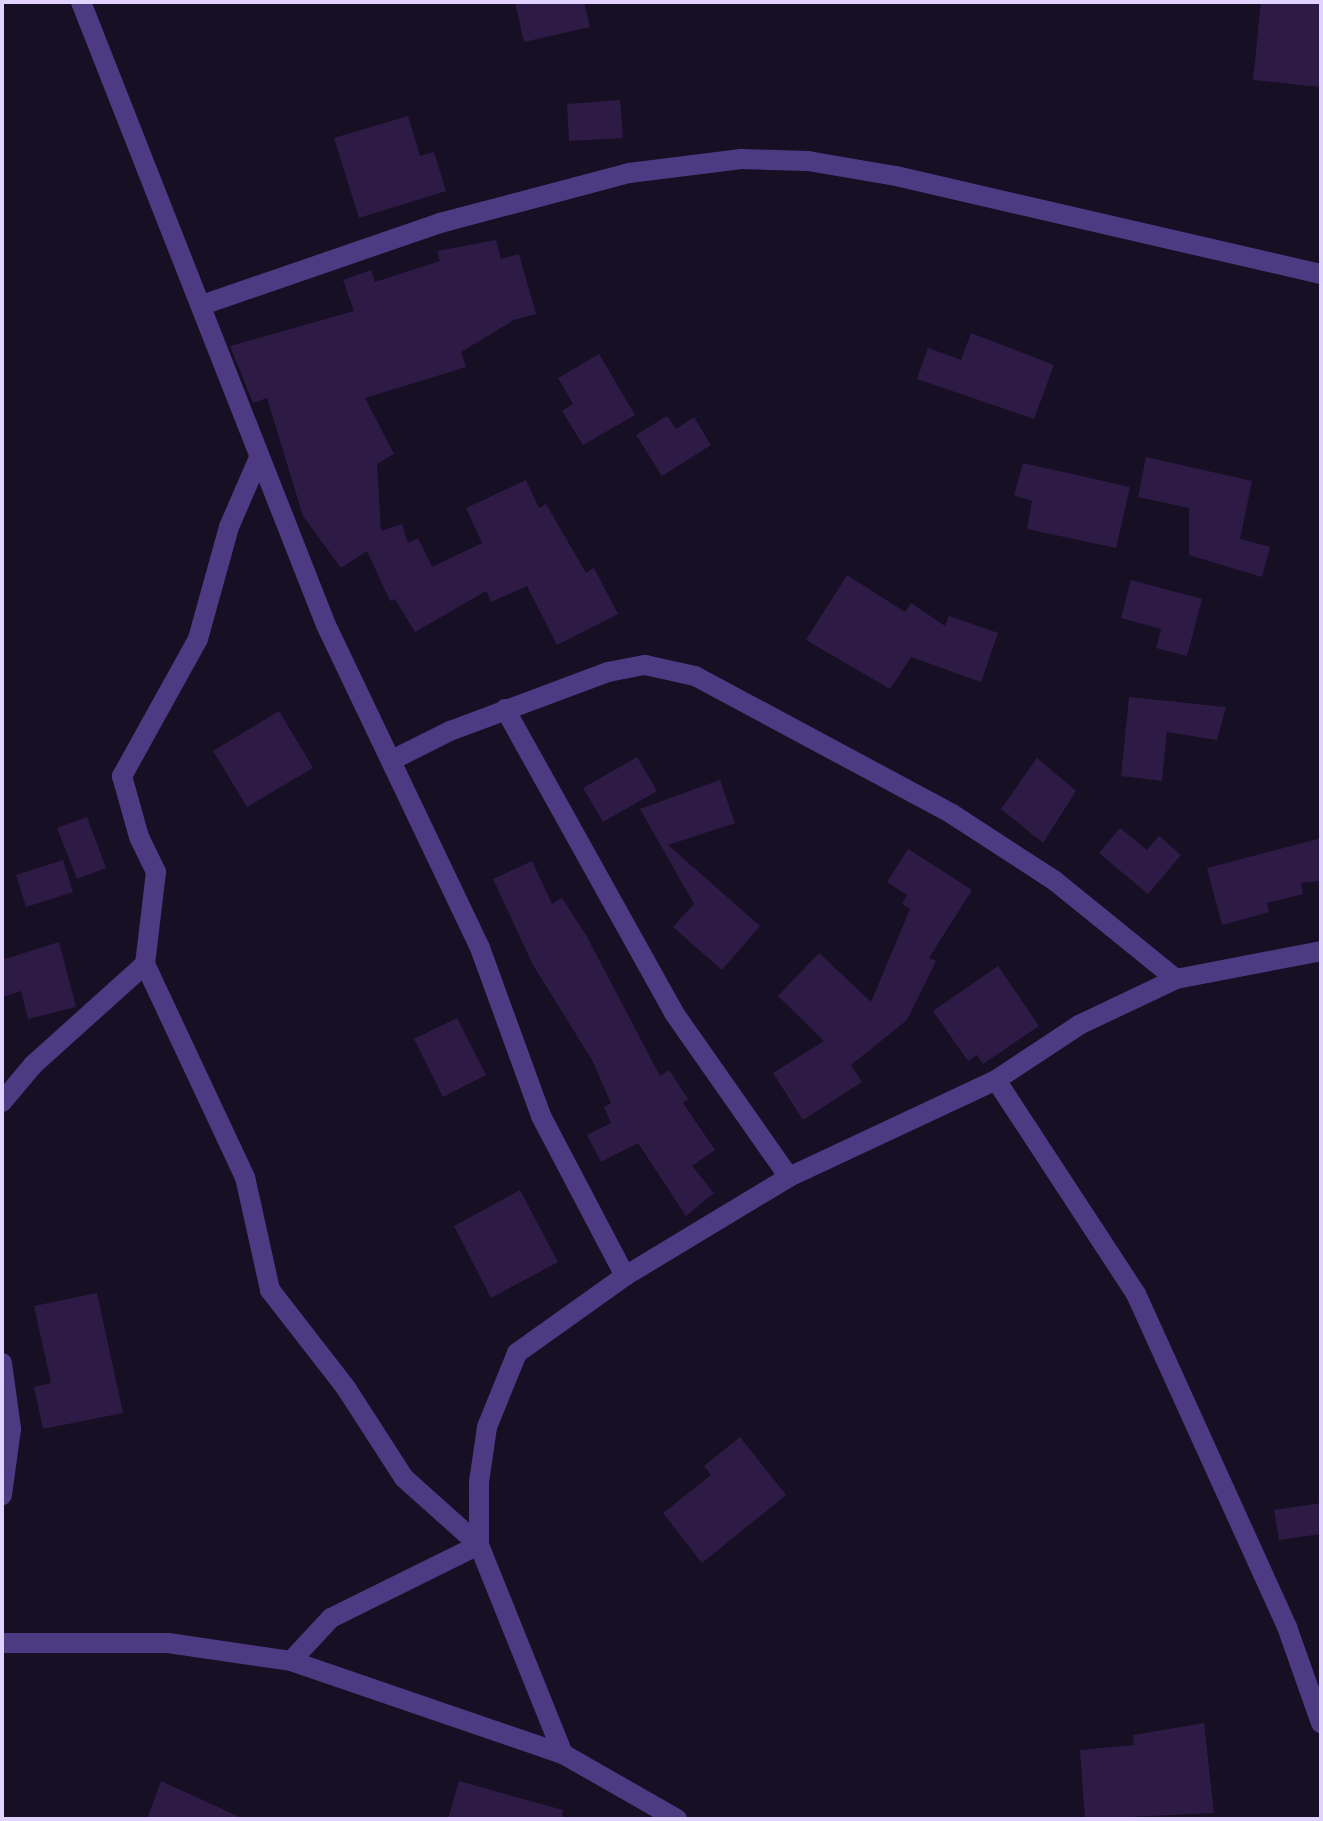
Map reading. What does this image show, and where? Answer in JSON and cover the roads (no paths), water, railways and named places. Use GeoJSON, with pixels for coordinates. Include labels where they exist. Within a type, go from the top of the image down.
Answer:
{"type":"FeatureCollection","features":[{"type":"Feature","properties":{"kind":"street"},"geometry":{"type":"LineString","coordinates":[[81,2],[202,305],[258,460],[326,625],[480,948],[541,1116],[625,1276]]}},
{"type":"Feature","properties":{"kind":"street"},"geometry":{"type":"LineString","coordinates":[[202,305],[440,223],[629,173],[741,159],[808,161],[896,176],[1321,274]]}},
{"type":"Feature","properties":{"kind":"street"},"geometry":{"type":"LineString","coordinates":[[258,460],[229,527],[198,639],[122,776],[156,872],[145,964],[245,1177],[270,1290],[346,1388],[404,1478],[479,1545]]}},
{"type":"Feature","properties":{"kind":"street"},"geometry":{"type":"LineString","coordinates":[[392,760],[505,709],[608,672],[645,665],[695,676],[952,814],[1055,881],[1176,979]]}},
{"type":"Feature","properties":{"kind":"street"},"geometry":{"type":"LineString","coordinates":[[505,709],[674,1013],[789,1177]]}},
{"type":"Feature","properties":{"kind":"street"},"geometry":{"type":"LineString","coordinates":[[563,1754],[479,1545],[479,1482],[487,1427],[517,1353],[625,1276],[789,1177],[996,1080],[1079,1025],[1176,979],[1321,951]]}},
{"type":"Feature","properties":{"kind":"street"},"geometry":{"type":"LineString","coordinates":[[2,1102],[33,1065],[145,964]]}},
{"type":"Feature","properties":{"kind":"street"},"geometry":{"type":"LineString","coordinates":[[996,1080],[1136,1294],[1287,1627],[1321,1723]]}},
{"type":"Feature","properties":{"kind":"street"},"geometry":{"type":"LineString","coordinates":[[2,1363],[11,1429],[2,1495]]}},
{"type":"Feature","properties":{"kind":"street"},"geometry":{"type":"LineString","coordinates":[[291,1661],[331,1618],[479,1545]]}},
{"type":"Feature","properties":{"kind":"street"},"geometry":{"type":"LineString","coordinates":[[2,1643],[168,1643],[291,1661],[563,1754],[677,1819]]}}]}
